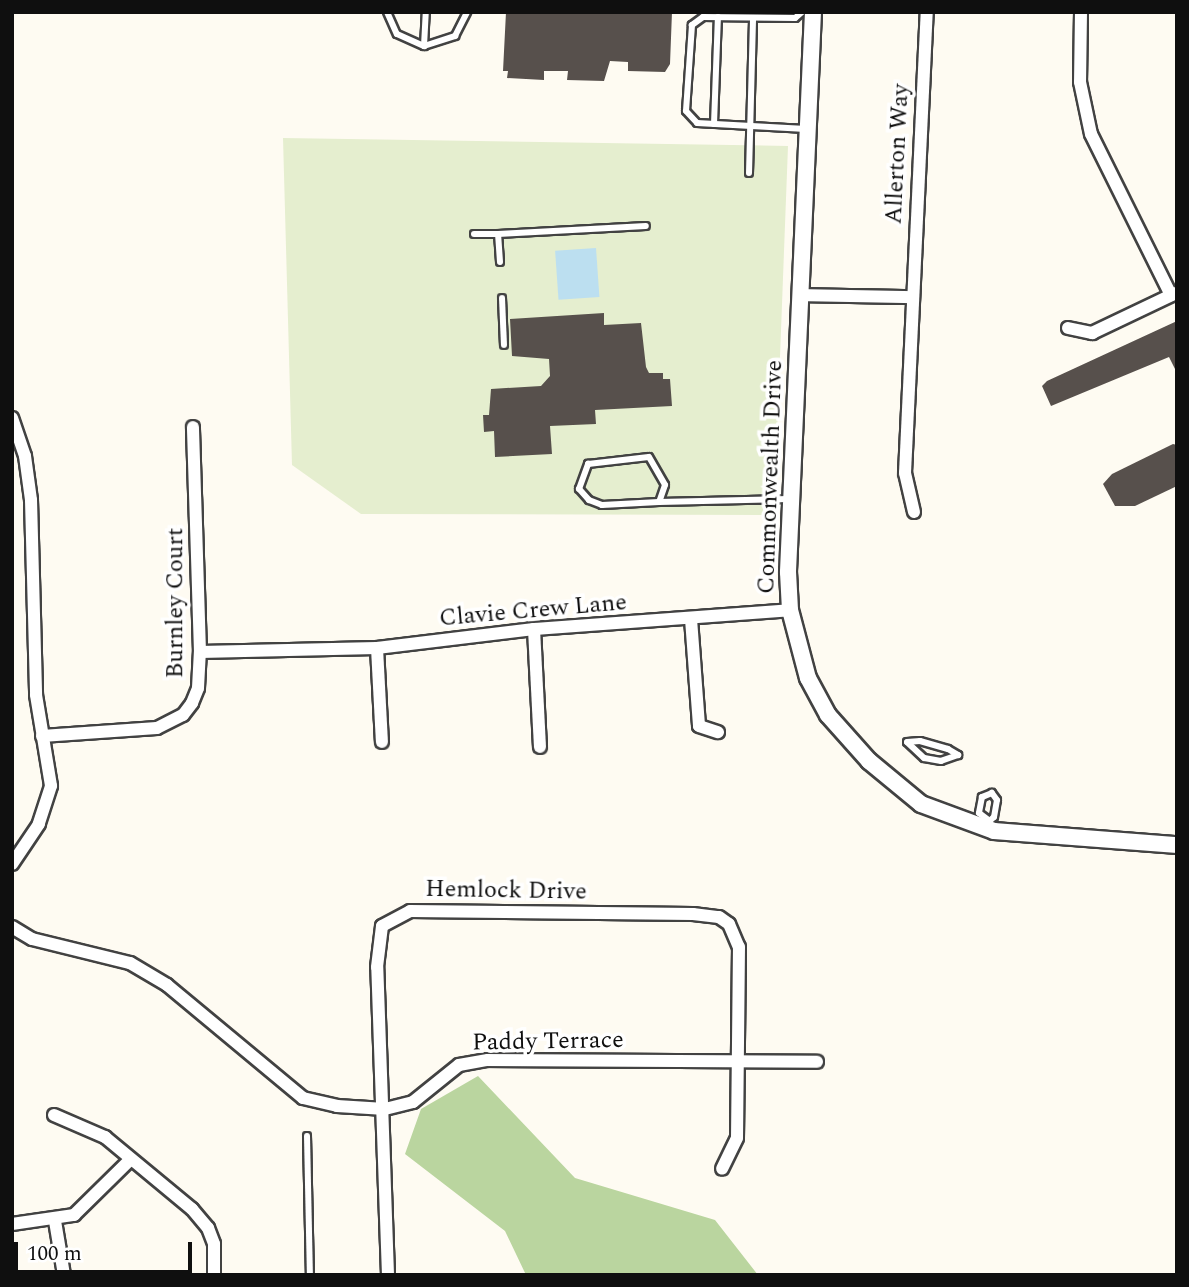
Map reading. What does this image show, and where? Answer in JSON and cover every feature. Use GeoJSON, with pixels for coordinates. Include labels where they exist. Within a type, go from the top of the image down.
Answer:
{"type":"FeatureCollection","features":[{"type":"Feature","properties":{"kind":"street","name":"Commonwealth Drive"},"geometry":{"type":"LineString","coordinates":[[813,12],[791,499],[790,610],[808,678],[828,715],[869,761],[921,804],[986,823],[1095,842],[1177,845]]}},
{"type":"Feature","properties":{"kind":"street","name":"Allerton Way"},"geometry":{"type":"LineString","coordinates":[[914,512],[905,473],[911,297],[927,12]]}},
{"type":"Feature","properties":{"kind":"street"},"geometry":{"type":"LineString","coordinates":[[1068,328],[1093,333],[1174,294],[1091,134],[1080,82],[1081,12]]}},
{"type":"Feature","properties":{"kind":"street"},"geometry":{"type":"LineString","coordinates":[[802,295],[911,297]]}},
{"type":"Feature","properties":{"kind":"street"},"geometry":{"type":"LineString","coordinates":[[12,420],[31,500],[36,695],[51,786],[47,806],[12,864]]}},
{"type":"Feature","properties":{"kind":"street","name":"Burnley Court"},"geometry":{"type":"LineString","coordinates":[[42,736],[157,728],[183,715],[198,688],[200,652],[193,427]]}},
{"type":"Feature","properties":{"kind":"street","name":"Clavie Crew Lane"},"geometry":{"type":"LineString","coordinates":[[200,652],[377,648],[534,629],[790,610]]}},
{"type":"Feature","properties":{"kind":"street"},"geometry":{"type":"LineString","coordinates":[[691,619],[699,726],[718,732]]}},
{"type":"Feature","properties":{"kind":"street"},"geometry":{"type":"LineString","coordinates":[[534,629],[540,747]]}},
{"type":"Feature","properties":{"kind":"street"},"geometry":{"type":"LineString","coordinates":[[377,648],[382,742]]}},
{"type":"Feature","properties":{"kind":"street","name":"Hemlock Drive"},"geometry":{"type":"LineString","coordinates":[[388,1275],[379,936],[382,926],[410,911],[719,917],[736,934],[738,947],[737,1138],[722,1169]]}},
{"type":"Feature","properties":{"kind":"street","name":"Paddy Terrace"},"geometry":{"type":"LineString","coordinates":[[12,927],[32,939],[130,963],[167,985],[303,1098],[385,1109],[413,1102],[459,1065],[488,1060],[817,1062]]}},
{"type":"Feature","properties":{"kind":"street"},"geometry":{"type":"LineString","coordinates":[[54,1115],[105,1137],[192,1209],[208,1228],[214,1244],[214,1275]]}},
{"type":"Feature","properties":{"kind":"street"},"geometry":{"type":"LineString","coordinates":[[12,1224],[55,1221],[74,1215],[130,1160]]}},
{"type":"Feature","properties":{"kind":"street"},"geometry":{"type":"LineString","coordinates":[[55,1221],[64,1275]]}},
{"type":"Feature","properties":{"kind":"lane"},"geometry":{"type":"LineString","coordinates":[[387,12],[397,34],[424,46],[455,36],[467,12]]}},
{"type":"Feature","properties":{"kind":"lane"},"geometry":{"type":"LineString","coordinates":[[424,46],[426,12]]}},
{"type":"Feature","properties":{"kind":"lane"},"geometry":{"type":"LineString","coordinates":[[802,12],[794,18],[703,17],[692,25],[687,111],[696,123],[808,129]]}},
{"type":"Feature","properties":{"kind":"lane"},"geometry":{"type":"LineString","coordinates":[[714,124],[718,17]]}},
{"type":"Feature","properties":{"kind":"lane"},"geometry":{"type":"LineString","coordinates":[[749,173],[748,126],[753,19]]}},
{"type":"Feature","properties":{"kind":"lane"},"geometry":{"type":"LineString","coordinates":[[474,234],[646,226]]}},
{"type":"Feature","properties":{"kind":"lane"},"geometry":{"type":"LineString","coordinates":[[498,234],[500,261]]}},
{"type":"Feature","properties":{"kind":"lane"},"geometry":{"type":"LineString","coordinates":[[502,298],[505,345]]}},
{"type":"Feature","properties":{"kind":"lane"},"geometry":{"type":"LineString","coordinates":[[659,502],[665,485],[649,457],[594,462],[579,479],[584,495],[602,505],[791,499]]}},
{"type":"Feature","properties":{"kind":"lane"},"geometry":{"type":"LineString","coordinates":[[920,741],[958,755],[941,761],[924,758],[907,742],[920,741]]}},
{"type":"Feature","properties":{"kind":"lane"},"geometry":{"type":"LineString","coordinates":[[307,1136],[310,1275]]}},
{"type":"Feature","properties":{"kind":"green space"},"geometry":{"type":"Polygon","coordinates":[[[283,138],[788,146],[774,515],[361,514],[292,465],[283,138]]]}},
{"type":"Feature","properties":{"kind":"green space"},"geometry":{"type":"Polygon","coordinates":[[[478,1076],[575,1178],[715,1220],[758,1275],[526,1275],[505,1231],[405,1154],[421,1109],[478,1076]]]}},
{"type":"Feature","properties":{"kind":"water"},"geometry":{"type":"Polygon","coordinates":[[[596,248],[599,297],[559,300],[555,251],[596,248]]]}},
{"type":"Feature","properties":{"kind":"building"},"geometry":{"type":"Polygon","coordinates":[[[506,12],[672,12],[670,64],[665,72],[628,71],[628,62],[610,61],[604,81],[567,80],[568,71],[544,71],[544,80],[507,78],[508,71],[503,71],[506,12]]]}},
{"type":"Feature","properties":{"kind":"building"},"geometry":{"type":"Polygon","coordinates":[[[604,313],[604,325],[641,323],[646,367],[649,373],[663,373],[663,379],[670,379],[672,406],[595,410],[596,424],[550,426],[552,454],[495,457],[494,431],[484,432],[483,415],[489,415],[491,389],[541,386],[550,376],[549,359],[512,356],[510,319],[604,313]]]}},
{"type":"Feature","properties":{"kind":"building"},"geometry":{"type":"Polygon","coordinates":[[[1177,321],[1177,373],[1169,357],[1051,406],[1042,386],[1047,381],[1177,321]]]}},
{"type":"Feature","properties":{"kind":"building"},"geometry":{"type":"Polygon","coordinates":[[[1173,444],[1177,445],[1177,486],[1135,506],[1115,506],[1103,484],[1112,474],[1173,444]]]}}]}
